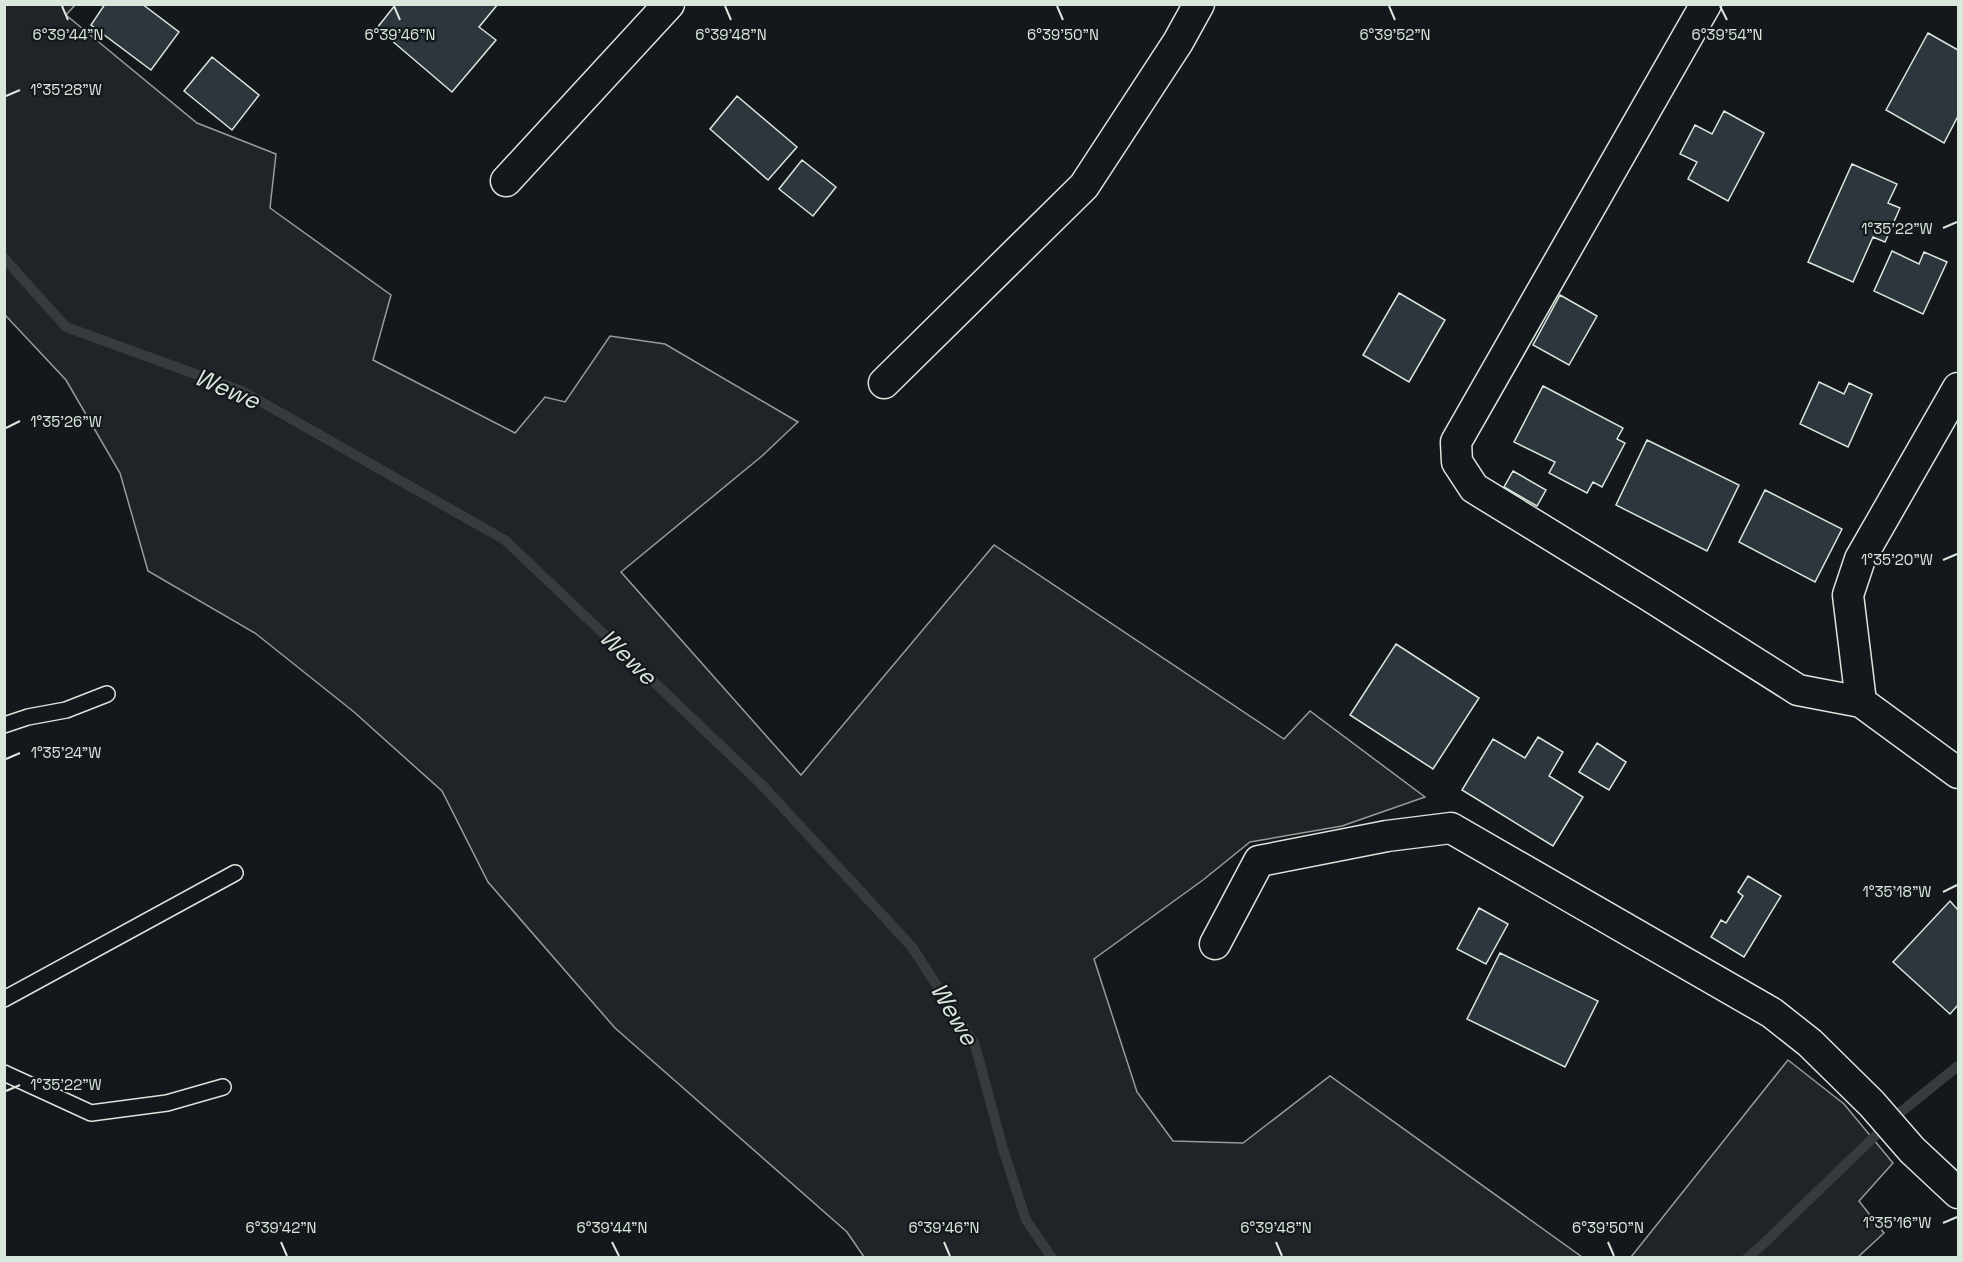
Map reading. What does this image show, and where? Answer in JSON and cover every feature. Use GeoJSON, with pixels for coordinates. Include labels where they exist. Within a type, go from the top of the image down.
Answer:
{"type":"FeatureCollection","features":[{"type":"Feature","properties":{"kind":"street"},"geometry":{"type":"LineString","coordinates":[[506,181],[669,4]]}},
{"type":"Feature","properties":{"kind":"street"},"geometry":{"type":"LineString","coordinates":[[884,383],[1084,186],[1199,4]]}},
{"type":"Feature","properties":{"kind":"street"},"geometry":{"type":"LineString","coordinates":[[1707,4],[1455,442],[1457,462],[1474,488],[1798,690],[1861,702],[1959,773]]}},
{"type":"Feature","properties":{"kind":"street"},"geometry":{"type":"LineString","coordinates":[[1861,702],[1848,595],[1860,559],[1959,388]]}},
{"type":"Feature","properties":{"kind":"street"},"geometry":{"type":"LineString","coordinates":[[1215,944],[1259,861],[1387,836],[1451,828],[1772,1013],[1810,1043],[1872,1104],[1912,1150],[1959,1193]]}},
{"type":"Feature","properties":{"kind":"lane"},"geometry":{"type":"LineString","coordinates":[[4,725],[27,717],[66,710],[107,694]]}},
{"type":"Feature","properties":{"kind":"lane"},"geometry":{"type":"LineString","coordinates":[[4,999],[235,873]]}},
{"type":"Feature","properties":{"kind":"lane"},"geometry":{"type":"LineString","coordinates":[[4,1073],[91,1113],[167,1104],[223,1087]]}},
{"type":"Feature","properties":{"kind":"shaded area"},"geometry":{"type":"Polygon","coordinates":[[[5,4],[75,5],[66,15],[197,123],[276,154],[270,208],[391,295],[373,360],[515,433],[545,397],[565,402],[610,336],[665,344],[798,422],[762,456],[621,572],[801,775],[994,545],[1284,739],[1310,711],[1425,797],[1342,826],[1250,842],[1203,880],[1094,959],[1137,1092],[1173,1141],[1243,1143],[1330,1076],[1582,1257],[864,1257],[847,1232],[615,1028],[488,882],[442,791],[354,712],[255,633],[148,571],[120,473],[66,380],[5,315],[5,4]]]}},
{"type":"Feature","properties":{"kind":"shaded area"},"geometry":{"type":"Polygon","coordinates":[[[1788,1060],[1844,1104],[1893,1163],[1859,1201],[1884,1233],[1858,1257],[1631,1257],[1788,1060]]]}},
{"type":"Feature","properties":{"kind":"building"},"geometry":{"type":"Polygon","coordinates":[[[105,4],[142,4],[179,32],[151,70],[91,25],[105,4]]]}},
{"type":"Feature","properties":{"kind":"building"},"geometry":{"type":"Polygon","coordinates":[[[396,4],[498,4],[479,27],[496,40],[452,92],[377,28],[396,4]]]}},
{"type":"Feature","properties":{"kind":"building"},"geometry":{"type":"Polygon","coordinates":[[[1928,33],[1958,50],[1958,116],[1944,143],[1886,110],[1928,33]]]}},
{"type":"Feature","properties":{"kind":"building"},"geometry":{"type":"Polygon","coordinates":[[[212,57],[259,95],[232,130],[184,91],[212,57]]]}},
{"type":"Feature","properties":{"kind":"building"},"geometry":{"type":"Polygon","coordinates":[[[737,96],[797,147],[768,180],[710,129],[737,96]]]}},
{"type":"Feature","properties":{"kind":"building"},"geometry":{"type":"Polygon","coordinates":[[[1724,111],[1764,133],[1728,201],[1688,179],[1697,162],[1680,154],[1695,125],[1712,134],[1724,111]]]}},
{"type":"Feature","properties":{"kind":"building"},"geometry":{"type":"Polygon","coordinates":[[[802,160],[836,187],[813,216],[779,189],[802,160]]]}},
{"type":"Feature","properties":{"kind":"building"},"geometry":{"type":"Polygon","coordinates":[[[1852,164],[1897,184],[1888,203],[1900,208],[1885,242],[1873,237],[1853,282],[1808,262],[1852,164]]]}},
{"type":"Feature","properties":{"kind":"building"},"geometry":{"type":"Polygon","coordinates":[[[1892,251],[1919,264],[1924,252],[1947,262],[1923,314],[1874,291],[1892,251]]]}},
{"type":"Feature","properties":{"kind":"building"},"geometry":{"type":"Polygon","coordinates":[[[1399,293],[1445,320],[1409,382],[1363,355],[1399,293]]]}},
{"type":"Feature","properties":{"kind":"building"},"geometry":{"type":"Polygon","coordinates":[[[1560,295],[1597,316],[1569,365],[1533,345],[1560,295]]]}},
{"type":"Feature","properties":{"kind":"building"},"geometry":{"type":"Polygon","coordinates":[[[1819,382],[1844,394],[1849,383],[1872,394],[1848,447],[1800,424],[1819,382]]]}},
{"type":"Feature","properties":{"kind":"building"},"geometry":{"type":"Polygon","coordinates":[[[1543,386],[1623,428],[1617,439],[1625,443],[1602,487],[1593,482],[1587,493],[1549,473],[1555,462],[1514,442],[1543,386]]]}},
{"type":"Feature","properties":{"kind":"building"},"geometry":{"type":"Polygon","coordinates":[[[1647,440],[1739,485],[1707,551],[1616,505],[1647,440]]]}},
{"type":"Feature","properties":{"kind":"building"},"geometry":{"type":"Polygon","coordinates":[[[1513,471],[1546,490],[1537,506],[1504,487],[1513,471]]]}},
{"type":"Feature","properties":{"kind":"building"},"geometry":{"type":"Polygon","coordinates":[[[1765,490],[1842,529],[1815,582],[1739,542],[1765,490]]]}},
{"type":"Feature","properties":{"kind":"building"},"geometry":{"type":"Polygon","coordinates":[[[1396,644],[1479,698],[1433,769],[1350,715],[1396,644]]]}},
{"type":"Feature","properties":{"kind":"building"},"geometry":{"type":"Polygon","coordinates":[[[1538,737],[1563,752],[1549,776],[1583,797],[1553,846],[1462,790],[1493,739],[1525,758],[1538,737]]]}},
{"type":"Feature","properties":{"kind":"building"},"geometry":{"type":"Polygon","coordinates":[[[1597,743],[1626,762],[1609,790],[1579,772],[1597,743]]]}},
{"type":"Feature","properties":{"kind":"building"},"geometry":{"type":"Polygon","coordinates":[[[1748,876],[1781,896],[1744,957],[1711,937],[1721,920],[1726,923],[1743,896],[1738,892],[1748,876]]]}},
{"type":"Feature","properties":{"kind":"building"},"geometry":{"type":"Polygon","coordinates":[[[1950,901],[1958,910],[1958,1005],[1950,1014],[1893,962],[1950,901]]]}},
{"type":"Feature","properties":{"kind":"building"},"geometry":{"type":"Polygon","coordinates":[[[1479,908],[1508,924],[1486,964],[1457,949],[1479,908]]]}},
{"type":"Feature","properties":{"kind":"building"},"geometry":{"type":"Polygon","coordinates":[[[1500,953],[1598,1001],[1565,1067],[1467,1019],[1500,953]]]}},
{"type":"Feature","properties":{"kind":"waterway","name":"Wewe"},"geometry":{"type":"LineString","coordinates":[[4,258],[66,327],[242,391],[505,540],[587,618],[762,785],[912,947],[975,1045],[1003,1149],[1026,1220],[1052,1258]]}},
{"type":"Feature","properties":{"kind":"waterway"},"geometry":{"type":"LineString","coordinates":[[1892,1119],[1958,1066]]}},
{"type":"Feature","properties":{"kind":"waterway"},"geometry":{"type":"LineString","coordinates":[[1747,1258],[1875,1136]]}}]}
